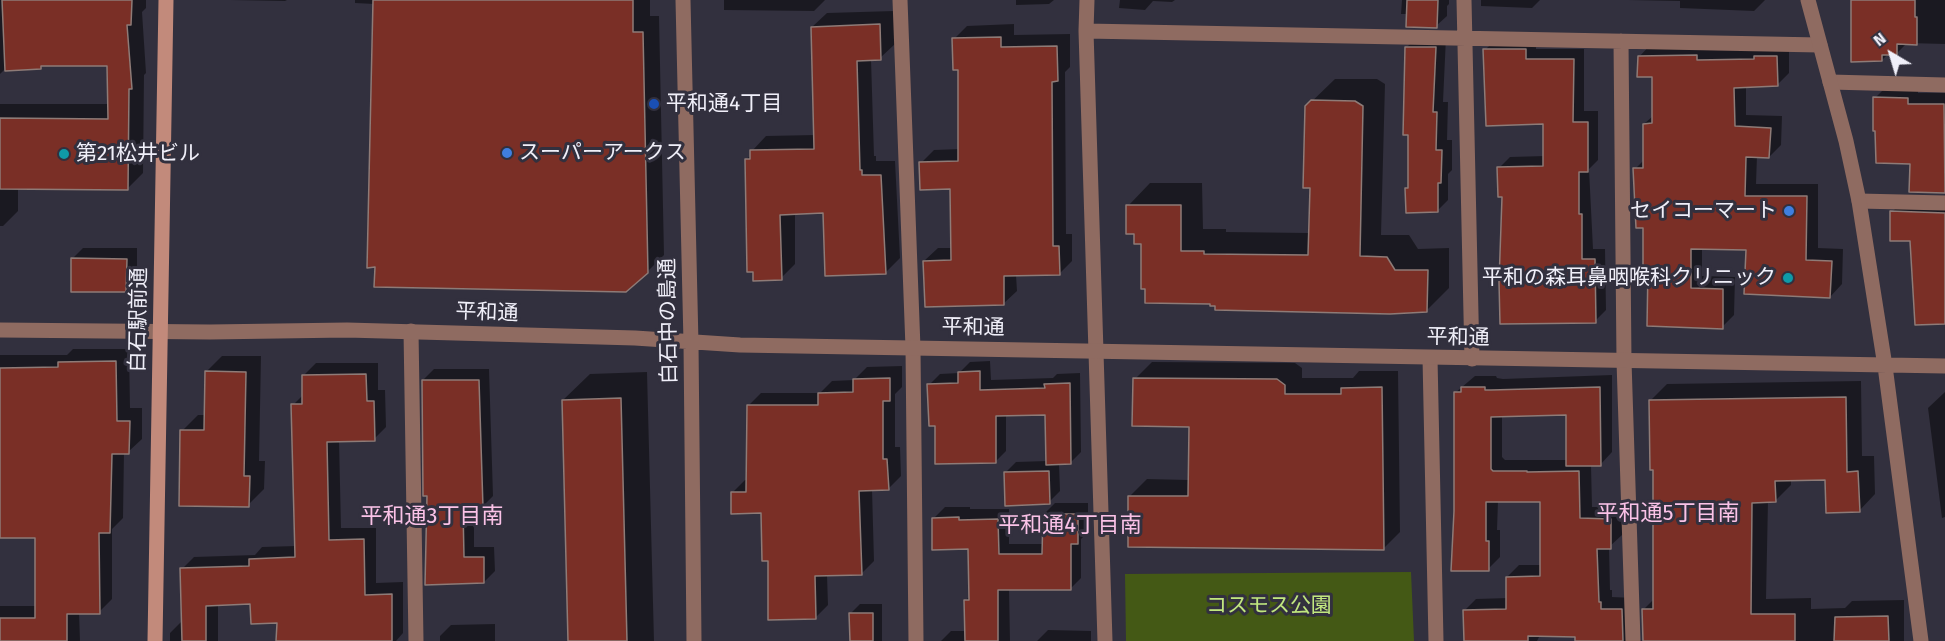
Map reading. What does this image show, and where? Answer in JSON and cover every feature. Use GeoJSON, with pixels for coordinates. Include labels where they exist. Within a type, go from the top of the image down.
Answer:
{"type":"FeatureCollection","features":[{"type":"Feature","properties":{"kind":"main road","name":"白石駅前通"},"geometry":{"type":"LineString","coordinates":[[155,641],[166,0]]}},
{"type":"Feature","properties":{"kind":"street","name":"白石中の島通"},"geometry":{"type":"LineString","coordinates":[[683,0],[691,343],[694,641]]}},
{"type":"Feature","properties":{"kind":"street"},"geometry":{"type":"LineString","coordinates":[[900,0],[913,348],[916,641]]}},
{"type":"Feature","properties":{"kind":"street"},"geometry":{"type":"LineString","coordinates":[[1087,0],[1086,32],[1106,641]]}},
{"type":"Feature","properties":{"kind":"street"},"geometry":{"type":"LineString","coordinates":[[1464,0],[1472,359]]}},
{"type":"Feature","properties":{"kind":"street"},"geometry":{"type":"LineString","coordinates":[[1808,0],[1846,141],[1859,201],[1885,366],[1921,641]]}},
{"type":"Feature","properties":{"kind":"street"},"geometry":{"type":"LineString","coordinates":[[1086,32],[1820,45]]}},
{"type":"Feature","properties":{"kind":"street"},"geometry":{"type":"LineString","coordinates":[[1621,41],[1624,361],[1633,641]]}},
{"type":"Feature","properties":{"kind":"street"},"geometry":{"type":"LineString","coordinates":[[1830,82],[1945,85]]}},
{"type":"Feature","properties":{"kind":"street"},"geometry":{"type":"LineString","coordinates":[[1859,201],[1945,203]]}},
{"type":"Feature","properties":{"kind":"street","name":"平和通"},"geometry":{"type":"LineString","coordinates":[[0,330],[160,332],[347,330],[636,338],[691,343],[1945,366]]}},
{"type":"Feature","properties":{"kind":"street"},"geometry":{"type":"LineString","coordinates":[[411,332],[416,641]]}},
{"type":"Feature","properties":{"kind":"street"},"geometry":{"type":"LineString","coordinates":[[1430,358],[1436,641]]}},
{"type":"Feature","properties":{"kind":"green space","name":"コスモス公園"},"geometry":{"type":"Polygon","coordinates":[[[1411,572],[1414,641],[1126,641],[1125,574],[1411,572]]]}},
{"type":"Feature","properties":{"kind":"building"},"geometry":{"type":"Polygon","coordinates":[[[2,0],[132,0],[131,25],[127,25],[132,89],[129,89],[128,190],[0,189],[0,118],[108,119],[107,66],[41,66],[41,69],[5,71],[2,0]]]}},
{"type":"Feature","properties":{"kind":"building","name":"スーパーアークス"},"geometry":{"type":"Polygon","coordinates":[[[373,0],[633,0],[633,32],[643,32],[648,273],[626,292],[374,287],[375,267],[367,268],[373,0]]]}},
{"type":"Feature","properties":{"kind":"building"},"geometry":{"type":"Polygon","coordinates":[[[1407,0],[1438,0],[1437,28],[1406,27],[1407,0]]]}},
{"type":"Feature","properties":{"kind":"building"},"geometry":{"type":"Polygon","coordinates":[[[1851,0],[1915,0],[1917,45],[1897,44],[1897,55],[1882,55],[1882,61],[1851,62],[1851,0]]]}},
{"type":"Feature","properties":{"kind":"building"},"geometry":{"type":"Polygon","coordinates":[[[880,24],[881,60],[857,61],[860,170],[862,170],[862,175],[881,175],[886,274],[825,276],[823,213],[780,215],[782,280],[753,281],[753,272],[747,272],[745,159],[750,159],[750,150],[814,149],[811,27],[880,24]]]}},
{"type":"Feature","properties":{"kind":"building"},"geometry":{"type":"Polygon","coordinates":[[[1001,37],[1001,47],[1057,46],[1058,81],[1052,82],[1053,246],[1059,246],[1060,275],[1004,276],[1004,305],[925,307],[923,261],[951,260],[950,189],[920,190],[919,162],[958,161],[958,70],[953,70],[952,38],[1001,37]]]}},
{"type":"Feature","properties":{"kind":"building"},"geometry":{"type":"Polygon","coordinates":[[[1405,47],[1436,47],[1433,112],[1437,112],[1436,150],[1442,150],[1441,183],[1438,183],[1438,212],[1406,213],[1408,135],[1403,135],[1405,47]]]}},
{"type":"Feature","properties":{"kind":"building"},"geometry":{"type":"Polygon","coordinates":[[[1483,49],[1526,49],[1526,59],[1574,59],[1573,122],[1588,122],[1588,172],[1579,172],[1579,214],[1582,214],[1582,259],[1595,259],[1596,323],[1500,324],[1502,197],[1498,197],[1497,167],[1543,166],[1543,124],[1486,126],[1483,49]]]}},
{"type":"Feature","properties":{"kind":"building"},"geometry":{"type":"Polygon","coordinates":[[[1697,55],[1697,60],[1754,59],[1754,56],[1777,56],[1778,86],[1734,88],[1735,126],[1771,128],[1769,158],[1746,157],[1745,196],[1807,196],[1806,260],[1832,261],[1830,298],[1744,294],[1746,250],[1691,249],[1691,288],[1723,289],[1723,329],[1647,326],[1648,268],[1643,268],[1643,228],[1636,228],[1633,168],[1643,168],[1643,124],[1652,123],[1652,77],[1637,77],[1638,56],[1697,55]]]}},
{"type":"Feature","properties":{"kind":"building"},"geometry":{"type":"Polygon","coordinates":[[[1873,97],[1908,98],[1908,104],[1944,104],[1945,193],[1909,192],[1910,164],[1876,163],[1873,97]]]}},
{"type":"Feature","properties":{"kind":"building"},"geometry":{"type":"Polygon","coordinates":[[[1311,100],[1355,101],[1363,106],[1360,256],[1387,257],[1395,270],[1428,270],[1427,312],[1390,314],[1215,310],[1215,306],[1210,306],[1210,304],[1145,303],[1145,289],[1141,289],[1141,244],[1134,244],[1134,234],[1126,234],[1126,205],[1181,205],[1181,251],[1204,251],[1204,254],[1308,255],[1310,188],[1303,188],[1305,106],[1311,100]]]}},
{"type":"Feature","properties":{"kind":"building"},"geometry":{"type":"Polygon","coordinates":[[[1890,211],[1945,213],[1945,324],[1915,325],[1910,241],[1890,241],[1890,211]]]}},
{"type":"Feature","properties":{"kind":"building"},"geometry":{"type":"Polygon","coordinates":[[[71,258],[127,259],[126,292],[71,292],[71,258]]]}},
{"type":"Feature","properties":{"kind":"building"},"geometry":{"type":"Polygon","coordinates":[[[116,361],[117,421],[130,421],[129,454],[112,454],[110,533],[99,533],[100,614],[67,614],[67,641],[0,641],[0,618],[35,618],[35,538],[0,538],[0,368],[58,367],[58,362],[116,361]]]}},
{"type":"Feature","properties":{"kind":"building"},"geometry":{"type":"Polygon","coordinates":[[[205,371],[246,372],[244,476],[250,476],[249,507],[179,506],[180,430],[204,430],[205,371]]]}},
{"type":"Feature","properties":{"kind":"building"},"geometry":{"type":"Polygon","coordinates":[[[980,371],[980,390],[1045,388],[1044,384],[1070,383],[1071,464],[1046,465],[1045,415],[996,416],[996,463],[935,464],[935,426],[929,426],[927,384],[958,383],[958,372],[980,371]]]}},
{"type":"Feature","properties":{"kind":"building"},"geometry":{"type":"Polygon","coordinates":[[[366,374],[367,401],[374,401],[375,441],[327,442],[329,540],[364,539],[365,595],[392,594],[392,641],[276,641],[277,623],[251,624],[250,604],[206,606],[206,641],[182,641],[180,568],[249,566],[249,559],[295,557],[291,404],[302,404],[302,375],[366,374]]]}},
{"type":"Feature","properties":{"kind":"building"},"geometry":{"type":"Polygon","coordinates":[[[890,378],[890,401],[883,401],[883,459],[887,459],[889,490],[859,491],[862,575],[815,576],[816,619],[768,620],[768,561],[762,561],[761,513],[731,514],[731,492],[746,492],[747,405],[818,405],[818,393],[853,392],[853,379],[890,378]]]}},
{"type":"Feature","properties":{"kind":"building"},"geometry":{"type":"Polygon","coordinates":[[[1133,378],[1277,379],[1285,385],[1285,394],[1341,394],[1341,388],[1382,387],[1384,550],[1128,547],[1128,496],[1188,496],[1189,427],[1132,426],[1133,378]]]}},
{"type":"Feature","properties":{"kind":"building"},"geometry":{"type":"Polygon","coordinates":[[[422,380],[479,380],[483,508],[463,509],[464,557],[484,557],[484,583],[425,585],[427,496],[423,496],[422,380]]]}},
{"type":"Feature","properties":{"kind":"building"},"geometry":{"type":"Polygon","coordinates":[[[1461,387],[1485,387],[1485,390],[1491,390],[1600,387],[1601,466],[1566,466],[1566,415],[1491,417],[1491,469],[1493,471],[1527,472],[1579,471],[1580,518],[1611,519],[1611,549],[1597,549],[1599,602],[1601,602],[1601,609],[1622,609],[1623,641],[1575,641],[1575,637],[1528,636],[1528,641],[1464,641],[1463,610],[1506,609],[1506,577],[1540,576],[1540,502],[1486,502],[1489,571],[1451,571],[1454,511],[1454,392],[1461,392],[1461,387]]]}},
{"type":"Feature","properties":{"kind":"building"},"geometry":{"type":"Polygon","coordinates":[[[1846,397],[1847,472],[1858,471],[1860,512],[1826,513],[1825,480],[1775,481],[1776,502],[1752,503],[1751,614],[1795,614],[1795,641],[1643,641],[1642,609],[1653,609],[1653,470],[1650,470],[1649,400],[1846,397]]]}},
{"type":"Feature","properties":{"kind":"building"},"geometry":{"type":"Polygon","coordinates":[[[621,398],[627,641],[568,641],[562,400],[621,398]]]}},
{"type":"Feature","properties":{"kind":"building"},"geometry":{"type":"Polygon","coordinates":[[[1049,471],[1050,504],[1005,506],[1004,472],[1049,471]]]}},
{"type":"Feature","properties":{"kind":"building"},"geometry":{"type":"Polygon","coordinates":[[[1043,514],[1078,514],[1078,544],[1071,544],[1071,590],[998,590],[998,641],[965,641],[964,600],[969,600],[968,549],[932,550],[932,518],[998,519],[999,554],[1042,554],[1043,514]]]}},
{"type":"Feature","properties":{"kind":"building"},"geometry":{"type":"Polygon","coordinates":[[[849,613],[873,613],[873,641],[850,641],[849,613]]]}},
{"type":"Feature","properties":{"kind":"building"},"geometry":{"type":"Polygon","coordinates":[[[1888,616],[1889,641],[1834,641],[1835,617],[1888,616]]]}},
{"type":"Feature","properties":{"kind":"place","name":"平和通4丁目"},"geometry":{"type":"Point","coordinates":[654,104]}},
{"type":"Feature","properties":{"kind":"place","name":"スーパーアークス"},"geometry":{"type":"Point","coordinates":[507,153]}},
{"type":"Feature","properties":{"kind":"place","name":"第21松井ビル"},"geometry":{"type":"Point","coordinates":[64,154]}},
{"type":"Feature","properties":{"kind":"place","name":"セイコーマート"},"geometry":{"type":"Point","coordinates":[1789,211]}},
{"type":"Feature","properties":{"kind":"place","name":"平和の森耳鼻咽喉科クリニック"},"geometry":{"type":"Point","coordinates":[1788,278]}},
{"type":"Feature","properties":{"kind":"district","name":"平和通5丁目南"},"geometry":{"type":"Point","coordinates":[1668,514]}},
{"type":"Feature","properties":{"kind":"district","name":"平和通3丁目南"},"geometry":{"type":"Point","coordinates":[432,517]}},
{"type":"Feature","properties":{"kind":"district","name":"平和通4丁目南"},"geometry":{"type":"Point","coordinates":[1070,526]}}]}
